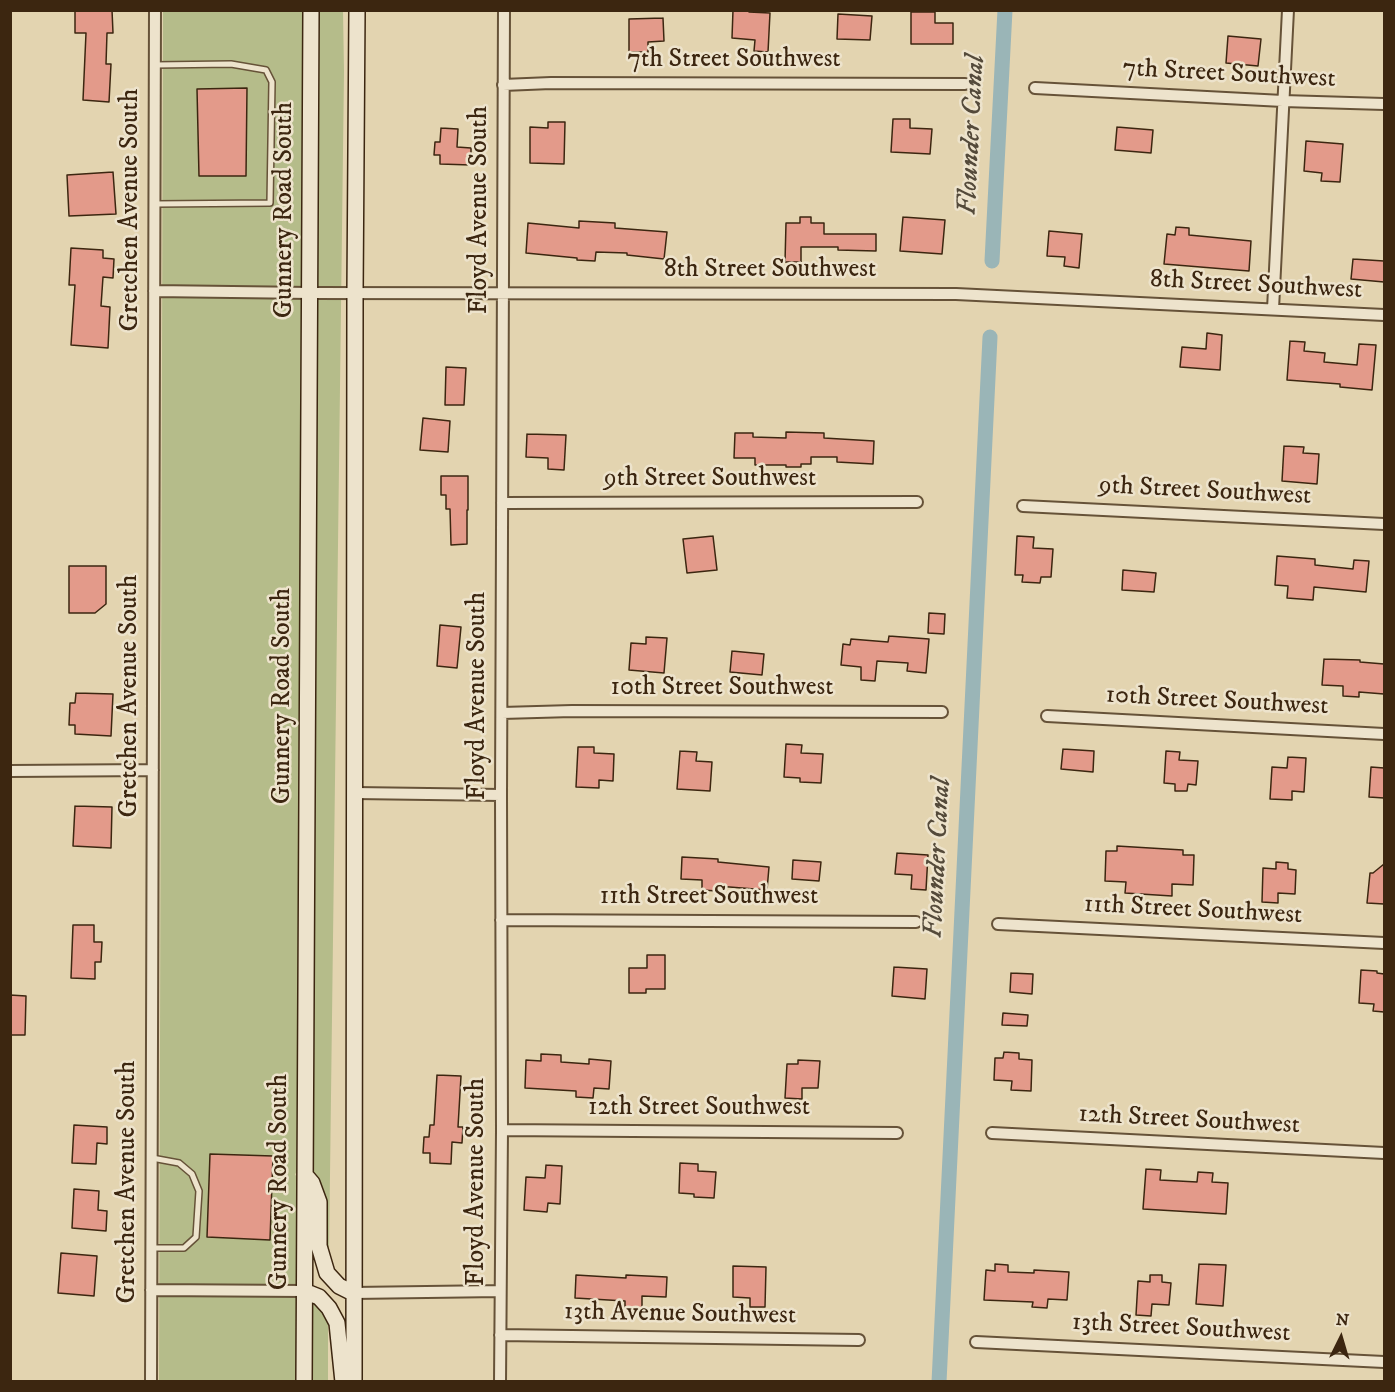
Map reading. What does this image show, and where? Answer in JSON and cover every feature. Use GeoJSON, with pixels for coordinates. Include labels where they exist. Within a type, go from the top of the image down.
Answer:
{"type":"FeatureCollection","features":[{"type":"Feature","properties":{"kind":"main road","name":"Gunnery Road South"},"geometry":{"type":"LineString","coordinates":[[304,1382],[311,10]]}},
{"type":"Feature","properties":{"kind":"main road"},"geometry":{"type":"LineString","coordinates":[[354,1382],[357,10]]}},
{"type":"Feature","properties":{"kind":"main road"},"geometry":{"type":"LineString","coordinates":[[305,1174],[312,1183],[319,1202],[319,1246],[327,1273],[339,1286],[353,1293]]}},
{"type":"Feature","properties":{"kind":"main road"},"geometry":{"type":"LineString","coordinates":[[304,1291],[319,1298],[330,1308],[337,1323],[343,1382]]}},
{"type":"Feature","properties":{"kind":"street","name":"Gretchen Avenue South"},"geometry":{"type":"LineString","coordinates":[[151,1382],[155,10]]}},
{"type":"Feature","properties":{"kind":"street","name":"Floyd Avenue South"},"geometry":{"type":"LineString","coordinates":[[500,1382],[504,10]]}},
{"type":"Feature","properties":{"kind":"street"},"geometry":{"type":"LineString","coordinates":[[1273,309],[1288,10]]}},
{"type":"Feature","properties":{"kind":"street","name":"7th Street Southwest"},"geometry":{"type":"LineString","coordinates":[[503,85],[551,83],[965,84]]}},
{"type":"Feature","properties":{"kind":"street","name":"7th Street Southwest"},"geometry":{"type":"LineString","coordinates":[[1035,88],[1384,104]]}},
{"type":"Feature","properties":{"kind":"street","name":"8th Street Southwest"},"geometry":{"type":"LineString","coordinates":[[154,291],[957,294],[1384,315]]}},
{"type":"Feature","properties":{"kind":"street","name":"9th Street Southwest"},"geometry":{"type":"LineString","coordinates":[[502,503],[917,502]]}},
{"type":"Feature","properties":{"kind":"street","name":"9th Street Southwest"},"geometry":{"type":"LineString","coordinates":[[1023,506],[1384,524]]}},
{"type":"Feature","properties":{"kind":"street","name":"10th Street Southwest"},"geometry":{"type":"LineString","coordinates":[[502,713],[572,711],[942,712]]}},
{"type":"Feature","properties":{"kind":"street","name":"10th Street Southwest"},"geometry":{"type":"LineString","coordinates":[[1047,716],[1384,734]]}},
{"type":"Feature","properties":{"kind":"street"},"geometry":{"type":"LineString","coordinates":[[10,771],[153,770]]}},
{"type":"Feature","properties":{"kind":"street"},"geometry":{"type":"LineString","coordinates":[[355,793],[501,795]]}},
{"type":"Feature","properties":{"kind":"street","name":"11th Street Southwest"},"geometry":{"type":"LineString","coordinates":[[501,920],[916,922]]}},
{"type":"Feature","properties":{"kind":"street","name":"11th Street Southwest"},"geometry":{"type":"LineString","coordinates":[[998,924],[1384,944]]}},
{"type":"Feature","properties":{"kind":"street","name":"12th Street Southwest"},"geometry":{"type":"LineString","coordinates":[[502,1130],[897,1133]]}},
{"type":"Feature","properties":{"kind":"street","name":"12th Street Southwest"},"geometry":{"type":"LineString","coordinates":[[992,1133],[1384,1153]]}},
{"type":"Feature","properties":{"kind":"street"},"geometry":{"type":"LineString","coordinates":[[151,1290],[304,1291]]}},
{"type":"Feature","properties":{"kind":"street"},"geometry":{"type":"LineString","coordinates":[[353,1293],[500,1291]]}},
{"type":"Feature","properties":{"kind":"street","name":"13th Avenue Southwest"},"geometry":{"type":"LineString","coordinates":[[500,1335],[859,1340]]}},
{"type":"Feature","properties":{"kind":"street","name":"13th Street Southwest"},"geometry":{"type":"LineString","coordinates":[[976,1342],[1384,1362]]}},
{"type":"Feature","properties":{"kind":"lane"},"geometry":{"type":"LineString","coordinates":[[155,65],[231,64],[266,70],[272,82],[270,203],[155,204]]}},
{"type":"Feature","properties":{"kind":"lane"},"geometry":{"type":"LineString","coordinates":[[152,1158],[179,1163],[192,1174],[199,1191],[196,1237],[184,1248],[152,1248]]}},
{"type":"Feature","properties":{"kind":"green space"},"geometry":{"type":"Polygon","coordinates":[[[343,10],[329,1253],[326,1199],[319,1180],[312,1171],[319,11],[343,10]]]}},
{"type":"Feature","properties":{"kind":"green space"},"geometry":{"type":"Polygon","coordinates":[[[163,11],[304,11],[298,1171],[295,1174],[297,1178],[297,1290],[295,1296],[297,1297],[297,1381],[159,1382],[163,11]]]}},
{"type":"Feature","properties":{"kind":"green space"},"geometry":{"type":"Polygon","coordinates":[[[312,1303],[324,1313],[328,1323],[328,1381],[312,1382],[312,1303]]]}},
{"type":"Feature","properties":{"kind":"building"},"geometry":{"type":"Polygon","coordinates":[[[75,10],[112,10],[113,33],[107,33],[106,64],[111,64],[109,102],[83,100],[86,33],[75,33],[75,10]]]}},
{"type":"Feature","properties":{"kind":"building"},"geometry":{"type":"Polygon","coordinates":[[[733,10],[770,13],[768,52],[754,51],[755,40],[732,38],[733,10]]]}},
{"type":"Feature","properties":{"kind":"building"},"geometry":{"type":"Polygon","coordinates":[[[911,12],[935,12],[935,23],[953,23],[953,44],[911,44],[911,12]]]}},
{"type":"Feature","properties":{"kind":"building"},"geometry":{"type":"Polygon","coordinates":[[[838,14],[872,16],[870,40],[837,39],[838,14]]]}},
{"type":"Feature","properties":{"kind":"building"},"geometry":{"type":"Polygon","coordinates":[[[663,18],[664,41],[648,42],[648,52],[629,52],[629,19],[663,18]]]}},
{"type":"Feature","properties":{"kind":"building"},"geometry":{"type":"Polygon","coordinates":[[[1228,36],[1261,39],[1258,66],[1226,63],[1228,36]]]}},
{"type":"Feature","properties":{"kind":"building"},"geometry":{"type":"Polygon","coordinates":[[[247,88],[246,176],[199,176],[197,89],[247,88]]]}},
{"type":"Feature","properties":{"kind":"building"},"geometry":{"type":"Polygon","coordinates":[[[893,119],[910,119],[910,128],[932,129],[930,154],[891,152],[893,119]]]}},
{"type":"Feature","properties":{"kind":"building"},"geometry":{"type":"Polygon","coordinates":[[[548,122],[565,122],[564,164],[530,163],[530,127],[548,128],[548,122]]]}},
{"type":"Feature","properties":{"kind":"building"},"geometry":{"type":"Polygon","coordinates":[[[1117,127],[1153,130],[1151,153],[1115,150],[1117,127]]]}},
{"type":"Feature","properties":{"kind":"building"},"geometry":{"type":"Polygon","coordinates":[[[441,128],[458,129],[457,147],[471,148],[471,165],[440,164],[440,155],[434,155],[435,142],[440,142],[441,128]]]}},
{"type":"Feature","properties":{"kind":"building"},"geometry":{"type":"Polygon","coordinates":[[[1306,141],[1343,144],[1340,182],[1321,181],[1322,173],[1304,171],[1306,141]]]}},
{"type":"Feature","properties":{"kind":"building"},"geometry":{"type":"Polygon","coordinates":[[[113,172],[116,214],[69,216],[67,175],[113,172]]]}},
{"type":"Feature","properties":{"kind":"building"},"geometry":{"type":"Polygon","coordinates":[[[800,217],[811,217],[811,223],[824,223],[824,234],[876,234],[876,251],[838,250],[838,247],[801,247],[801,262],[785,262],[786,223],[800,223],[800,217]]]}},
{"type":"Feature","properties":{"kind":"building"},"geometry":{"type":"Polygon","coordinates":[[[903,217],[945,220],[942,254],[900,251],[903,217]]]}},
{"type":"Feature","properties":{"kind":"building"},"geometry":{"type":"Polygon","coordinates":[[[579,221],[615,223],[615,228],[667,232],[664,259],[627,255],[627,253],[596,252],[595,261],[526,253],[528,223],[579,228],[579,221]]]}},
{"type":"Feature","properties":{"kind":"building"},"geometry":{"type":"Polygon","coordinates":[[[1176,227],[1189,228],[1189,235],[1251,241],[1249,271],[1164,264],[1167,234],[1175,235],[1176,227]]]}},
{"type":"Feature","properties":{"kind":"building"},"geometry":{"type":"Polygon","coordinates":[[[1049,231],[1082,234],[1079,268],[1064,266],[1065,257],[1047,256],[1049,231]]]}},
{"type":"Feature","properties":{"kind":"building"},"geometry":{"type":"Polygon","coordinates":[[[71,248],[103,250],[103,258],[114,259],[113,278],[103,277],[101,306],[110,307],[108,348],[71,345],[75,285],[69,285],[71,248]]]}},
{"type":"Feature","properties":{"kind":"building"},"geometry":{"type":"Polygon","coordinates":[[[1353,259],[1384,261],[1384,282],[1351,279],[1353,259]]]}},
{"type":"Feature","properties":{"kind":"building"},"geometry":{"type":"Polygon","coordinates":[[[1207,333],[1222,335],[1220,370],[1180,367],[1182,347],[1206,349],[1207,333]]]}},
{"type":"Feature","properties":{"kind":"building"},"geometry":{"type":"Polygon","coordinates":[[[1290,341],[1305,342],[1304,351],[1325,353],[1324,362],[1357,365],[1359,344],[1376,345],[1372,390],[1340,387],[1340,384],[1287,380],[1290,341]]]}},
{"type":"Feature","properties":{"kind":"building"},"geometry":{"type":"Polygon","coordinates":[[[446,367],[466,368],[464,405],[445,405],[446,367]]]}},
{"type":"Feature","properties":{"kind":"building"},"geometry":{"type":"Polygon","coordinates":[[[423,418],[450,421],[448,452],[420,450],[423,418]]]}},
{"type":"Feature","properties":{"kind":"building"},"geometry":{"type":"Polygon","coordinates":[[[786,432],[824,433],[824,438],[874,441],[873,464],[837,462],[837,457],[811,457],[811,464],[786,467],[786,465],[755,465],[755,458],[734,458],[735,433],[753,433],[753,437],[786,438],[786,432]]]}},
{"type":"Feature","properties":{"kind":"building"},"geometry":{"type":"Polygon","coordinates":[[[527,434],[566,435],[564,470],[548,469],[548,458],[526,457],[527,434]]]}},
{"type":"Feature","properties":{"kind":"building"},"geometry":{"type":"Polygon","coordinates":[[[1284,446],[1304,447],[1303,453],[1319,454],[1317,484],[1282,481],[1284,446]]]}},
{"type":"Feature","properties":{"kind":"building"},"geometry":{"type":"Polygon","coordinates":[[[441,476],[468,476],[467,544],[451,545],[450,509],[446,509],[446,495],[441,495],[441,476]]]}},
{"type":"Feature","properties":{"kind":"building"},"geometry":{"type":"Polygon","coordinates":[[[713,536],[717,570],[687,573],[683,539],[713,536]]]}},
{"type":"Feature","properties":{"kind":"building"},"geometry":{"type":"Polygon","coordinates":[[[1017,536],[1034,537],[1033,548],[1053,549],[1051,577],[1041,577],[1040,583],[1022,582],[1023,575],[1015,575],[1017,536]]]}},
{"type":"Feature","properties":{"kind":"building"},"geometry":{"type":"Polygon","coordinates":[[[1277,556],[1315,559],[1315,565],[1353,569],[1354,560],[1369,561],[1366,592],[1314,587],[1313,600],[1287,598],[1288,586],[1275,585],[1277,556]]]}},
{"type":"Feature","properties":{"kind":"building"},"geometry":{"type":"Polygon","coordinates":[[[69,566],[106,566],[106,604],[95,613],[69,613],[69,566]]]}},
{"type":"Feature","properties":{"kind":"building"},"geometry":{"type":"Polygon","coordinates":[[[1123,570],[1156,573],[1154,592],[1122,590],[1123,570]]]}},
{"type":"Feature","properties":{"kind":"building"},"geometry":{"type":"Polygon","coordinates":[[[929,613],[945,614],[944,634],[928,633],[929,613]]]}},
{"type":"Feature","properties":{"kind":"building"},"geometry":{"type":"Polygon","coordinates":[[[440,625],[461,627],[457,668],[437,666],[440,625]]]}},
{"type":"Feature","properties":{"kind":"building"},"geometry":{"type":"Polygon","coordinates":[[[889,636],[929,639],[926,673],[907,671],[908,663],[877,661],[875,681],[861,680],[861,667],[841,665],[843,644],[850,645],[851,639],[888,642],[889,636]]]}},
{"type":"Feature","properties":{"kind":"building"},"geometry":{"type":"Polygon","coordinates":[[[646,637],[667,638],[664,673],[629,670],[631,643],[646,644],[646,637]]]}},
{"type":"Feature","properties":{"kind":"building"},"geometry":{"type":"Polygon","coordinates":[[[732,651],[764,654],[762,675],[730,672],[732,651]]]}},
{"type":"Feature","properties":{"kind":"building"},"geometry":{"type":"Polygon","coordinates":[[[1324,659],[1360,660],[1360,662],[1384,664],[1384,694],[1359,692],[1359,697],[1343,696],[1343,686],[1322,685],[1324,659]]]}},
{"type":"Feature","properties":{"kind":"building"},"geometry":{"type":"Polygon","coordinates":[[[76,693],[113,694],[111,736],[75,734],[75,725],[69,725],[70,703],[75,703],[76,693]]]}},
{"type":"Feature","properties":{"kind":"building"},"geometry":{"type":"Polygon","coordinates":[[[786,744],[802,745],[801,753],[823,754],[821,783],[800,782],[800,778],[784,777],[786,744]]]}},
{"type":"Feature","properties":{"kind":"building"},"geometry":{"type":"Polygon","coordinates":[[[578,747],[594,747],[594,753],[614,754],[613,781],[599,780],[599,788],[576,787],[578,747]]]}},
{"type":"Feature","properties":{"kind":"building"},"geometry":{"type":"Polygon","coordinates":[[[1063,749],[1094,751],[1093,772],[1061,769],[1063,749]]]}},
{"type":"Feature","properties":{"kind":"building"},"geometry":{"type":"Polygon","coordinates":[[[680,751],[697,752],[696,761],[712,762],[710,791],[677,789],[680,751]]]}},
{"type":"Feature","properties":{"kind":"building"},"geometry":{"type":"Polygon","coordinates":[[[1166,751],[1180,752],[1179,760],[1198,761],[1196,785],[1188,784],[1187,791],[1175,791],[1175,784],[1164,783],[1166,751]]]}},
{"type":"Feature","properties":{"kind":"building"},"geometry":{"type":"Polygon","coordinates":[[[1288,757],[1306,758],[1304,792],[1292,791],[1292,800],[1270,799],[1272,767],[1287,768],[1288,757]]]}},
{"type":"Feature","properties":{"kind":"building"},"geometry":{"type":"Polygon","coordinates":[[[1371,767],[1384,768],[1384,798],[1369,797],[1371,767]]]}},
{"type":"Feature","properties":{"kind":"building"},"geometry":{"type":"Polygon","coordinates":[[[75,806],[112,807],[111,848],[73,846],[75,806]]]}},
{"type":"Feature","properties":{"kind":"building"},"geometry":{"type":"Polygon","coordinates":[[[1117,846],[1183,850],[1183,855],[1194,855],[1193,885],[1172,884],[1172,896],[1125,893],[1126,882],[1105,881],[1106,851],[1117,851],[1117,846]]]}},
{"type":"Feature","properties":{"kind":"building"},"geometry":{"type":"Polygon","coordinates":[[[897,853],[928,855],[926,890],[911,889],[912,875],[895,874],[897,853]]]}},
{"type":"Feature","properties":{"kind":"building"},"geometry":{"type":"Polygon","coordinates":[[[682,857],[718,859],[718,862],[769,867],[767,890],[717,886],[717,891],[702,890],[702,880],[681,879],[682,857]]]}},
{"type":"Feature","properties":{"kind":"building"},"geometry":{"type":"Polygon","coordinates":[[[793,860],[821,862],[819,881],[792,879],[793,860]]]}},
{"type":"Feature","properties":{"kind":"building"},"geometry":{"type":"Polygon","coordinates":[[[1276,862],[1288,863],[1288,869],[1296,870],[1295,894],[1278,893],[1278,903],[1262,902],[1263,868],[1276,869],[1276,862]]]}},
{"type":"Feature","properties":{"kind":"building"},"geometry":{"type":"Polygon","coordinates":[[[1384,864],[1384,904],[1367,903],[1370,873],[1384,864]]]}},
{"type":"Feature","properties":{"kind":"building"},"geometry":{"type":"Polygon","coordinates":[[[73,925],[94,925],[94,942],[102,942],[101,962],[95,962],[95,979],[71,978],[73,925]]]}},
{"type":"Feature","properties":{"kind":"building"},"geometry":{"type":"Polygon","coordinates":[[[647,955],[665,955],[665,989],[646,989],[646,993],[629,993],[629,968],[647,968],[647,955]]]}},
{"type":"Feature","properties":{"kind":"building"},"geometry":{"type":"Polygon","coordinates":[[[894,967],[927,969],[925,999],[892,996],[894,967]]]}},
{"type":"Feature","properties":{"kind":"building"},"geometry":{"type":"Polygon","coordinates":[[[1361,970],[1384,974],[1384,1012],[1373,1011],[1374,1004],[1359,1003],[1361,970]]]}},
{"type":"Feature","properties":{"kind":"building"},"geometry":{"type":"Polygon","coordinates":[[[1011,973],[1033,974],[1032,994],[1010,992],[1011,973]]]}},
{"type":"Feature","properties":{"kind":"building"},"geometry":{"type":"Polygon","coordinates":[[[10,995],[26,996],[25,1035],[10,1035],[10,995]]]}},
{"type":"Feature","properties":{"kind":"building"},"geometry":{"type":"Polygon","coordinates":[[[1003,1013],[1028,1015],[1027,1026],[1002,1025],[1003,1013]]]}},
{"type":"Feature","properties":{"kind":"building"},"geometry":{"type":"Polygon","coordinates":[[[1004,1052],[1019,1053],[1019,1059],[1032,1060],[1031,1091],[1011,1090],[1012,1081],[994,1080],[995,1058],[1003,1058],[1004,1052]]]}},
{"type":"Feature","properties":{"kind":"building"},"geometry":{"type":"Polygon","coordinates":[[[541,1054],[561,1055],[561,1062],[589,1064],[589,1059],[611,1061],[609,1089],[594,1088],[593,1098],[576,1097],[576,1091],[525,1088],[526,1060],[541,1061],[541,1054]]]}},
{"type":"Feature","properties":{"kind":"building"},"geometry":{"type":"Polygon","coordinates":[[[798,1060],[820,1061],[818,1088],[802,1088],[802,1099],[785,1098],[787,1064],[798,1064],[798,1060]]]}},
{"type":"Feature","properties":{"kind":"building"},"geometry":{"type":"Polygon","coordinates":[[[437,1075],[461,1076],[458,1127],[463,1127],[462,1143],[452,1142],[451,1164],[430,1163],[430,1153],[423,1153],[424,1137],[429,1137],[430,1125],[434,1125],[437,1075]]]}},
{"type":"Feature","properties":{"kind":"building"},"geometry":{"type":"Polygon","coordinates":[[[74,1125],[107,1127],[107,1144],[97,1143],[96,1164],[72,1163],[74,1125]]]}},
{"type":"Feature","properties":{"kind":"building"},"geometry":{"type":"Polygon","coordinates":[[[210,1154],[273,1156],[270,1240],[207,1237],[210,1154]]]}},
{"type":"Feature","properties":{"kind":"building"},"geometry":{"type":"Polygon","coordinates":[[[680,1163],[698,1164],[698,1171],[716,1172],[714,1198],[694,1197],[694,1194],[679,1193],[680,1163]]]}},
{"type":"Feature","properties":{"kind":"building"},"geometry":{"type":"Polygon","coordinates":[[[546,1165],[562,1166],[560,1204],[548,1203],[547,1212],[524,1210],[526,1177],[545,1178],[546,1165]]]}},
{"type":"Feature","properties":{"kind":"building"},"geometry":{"type":"Polygon","coordinates":[[[1146,1169],[1161,1170],[1160,1180],[1197,1182],[1198,1172],[1213,1173],[1212,1182],[1228,1183],[1226,1214],[1143,1209],[1146,1169]]]}},
{"type":"Feature","properties":{"kind":"building"},"geometry":{"type":"Polygon","coordinates":[[[74,1189],[99,1191],[98,1210],[107,1211],[106,1231],[72,1228],[74,1189]]]}},
{"type":"Feature","properties":{"kind":"building"},"geometry":{"type":"Polygon","coordinates":[[[61,1253],[97,1256],[94,1296],[58,1293],[61,1253]]]}},
{"type":"Feature","properties":{"kind":"building"},"geometry":{"type":"Polygon","coordinates":[[[995,1264],[1008,1265],[1008,1272],[1034,1273],[1034,1270],[1069,1272],[1067,1300],[1048,1299],[1047,1308],[1032,1307],[1033,1302],[984,1300],[986,1270],[995,1271],[995,1264]]]}},
{"type":"Feature","properties":{"kind":"building"},"geometry":{"type":"Polygon","coordinates":[[[1199,1264],[1226,1265],[1223,1306],[1196,1304],[1199,1264]]]}},
{"type":"Feature","properties":{"kind":"building"},"geometry":{"type":"Polygon","coordinates":[[[733,1266],[766,1267],[765,1307],[750,1307],[750,1298],[733,1297],[733,1266]]]}},
{"type":"Feature","properties":{"kind":"building"},"geometry":{"type":"Polygon","coordinates":[[[576,1275],[626,1278],[626,1275],[667,1277],[666,1297],[642,1296],[642,1309],[625,1308],[625,1301],[575,1298],[576,1275]]]}},
{"type":"Feature","properties":{"kind":"building"},"geometry":{"type":"Polygon","coordinates":[[[1150,1275],[1162,1275],[1162,1282],[1171,1283],[1169,1305],[1152,1304],[1151,1316],[1136,1315],[1138,1281],[1150,1282],[1150,1275]]]}},
{"type":"Feature","properties":{"kind":"waterway","name":"Flounder Canal"},"geometry":{"type":"LineString","coordinates":[[992,261],[1005,10]]}},
{"type":"Feature","properties":{"kind":"waterway","name":"Flounder Canal"},"geometry":{"type":"LineString","coordinates":[[939,1382],[990,337]]}}]}
